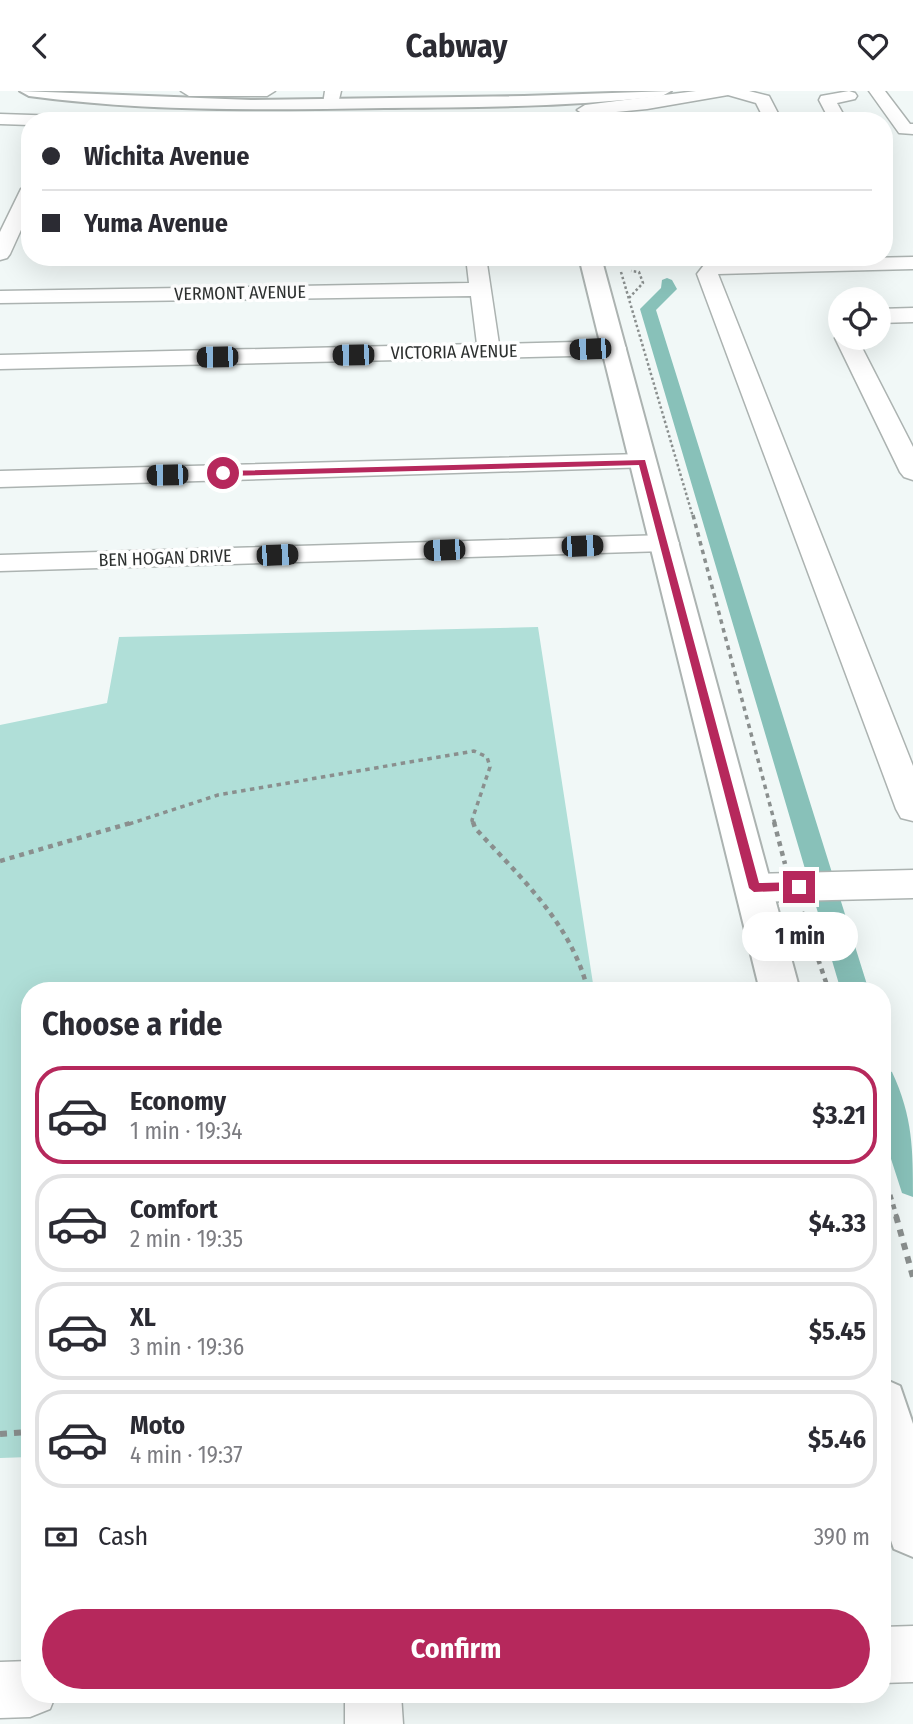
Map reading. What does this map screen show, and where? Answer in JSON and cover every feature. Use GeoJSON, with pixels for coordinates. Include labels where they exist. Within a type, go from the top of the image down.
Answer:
{"type":"FeatureCollection","features":[{"type":"Feature","properties":{"kind":"main road"},"geometry":{"type":"LineString","coordinates":[[38,96],[145,104],[210,96],[548,96],[650,99]]}},
{"type":"Feature","properties":{"kind":"main road"},"geometry":{"type":"LineString","coordinates":[[593,266],[778,982]]}},
{"type":"Feature","properties":{"kind":"main road"},"geometry":{"type":"LineString","coordinates":[[891,1441],[913,1530]]}},
{"type":"Feature","properties":{"kind":"street"},"geometry":{"type":"LineString","coordinates":[[189,91],[210,96],[267,91]]}},
{"type":"Feature","properties":{"kind":"street"},"geometry":{"type":"LineString","coordinates":[[585,110],[650,99],[729,91],[763,100],[769,112]]}},
{"type":"Feature","properties":{"kind":"street"},"geometry":{"type":"LineString","coordinates":[[877,91],[891,111]]}},
{"type":"Feature","properties":{"kind":"street"},"geometry":{"type":"LineString","coordinates":[[834,112],[827,100],[847,93],[866,111],[891,111]]}},
{"type":"Feature","properties":{"kind":"street"},"geometry":{"type":"LineString","coordinates":[[24,112],[38,96]]}},
{"type":"Feature","properties":{"kind":"street"},"geometry":{"type":"LineString","coordinates":[[893,114],[905,129],[913,129]]}},
{"type":"Feature","properties":{"kind":"street"},"geometry":{"type":"LineString","coordinates":[[0,119],[21,118]]}},
{"type":"Feature","properties":{"kind":"street"},"geometry":{"type":"LineString","coordinates":[[894,141],[913,140]]}},
{"type":"Feature","properties":{"kind":"street"},"geometry":{"type":"LineString","coordinates":[[4,246],[21,209]]}},
{"type":"Feature","properties":{"kind":"street"},"geometry":{"type":"LineString","coordinates":[[4,246],[21,241]]}},
{"type":"Feature","properties":{"kind":"street"},"geometry":{"type":"LineString","coordinates":[[893,263],[913,263]]}},
{"type":"Feature","properties":{"kind":"street"},"geometry":{"type":"LineString","coordinates":[[477,266],[489,352]]}},
{"type":"Feature","properties":{"kind":"street"},"geometry":{"type":"LineString","coordinates":[[770,266],[722,267],[711,269],[707,274],[913,809]]}},
{"type":"Feature","properties":{"kind":"street","name":"VERMONT AVENUE"},"geometry":{"type":"LineString","coordinates":[[0,297],[481,289]]}},
{"type":"Feature","properties":{"kind":"street"},"geometry":{"type":"LineString","coordinates":[[891,316],[913,315]]}},
{"type":"Feature","properties":{"kind":"street","name":"VICTORIA AVENUE"},"geometry":{"type":"LineString","coordinates":[[0,362],[615,348]]}},
{"type":"Feature","properties":{"kind":"street"},"geometry":{"type":"LineString","coordinates":[[852,350],[913,472]]}},
{"type":"Feature","properties":{"kind":"street"},"geometry":{"type":"LineString","coordinates":[[0,479],[642,462]]}},
{"type":"Feature","properties":{"kind":"street","name":"BEN HOGAN DRIVE"},"geometry":{"type":"LineString","coordinates":[[0,563],[665,543]]}},
{"type":"Feature","properties":{"kind":"street"},"geometry":{"type":"LineString","coordinates":[[754,888],[913,884]]}},
{"type":"Feature","properties":{"kind":"street"},"geometry":{"type":"LineString","coordinates":[[891,1655],[913,1654]]}},
{"type":"Feature","properties":{"kind":"street"},"geometry":{"type":"LineString","coordinates":[[0,1690],[21,1689]]}},
{"type":"Feature","properties":{"kind":"street"},"geometry":{"type":"LineString","coordinates":[[373,1703],[374,1724]]}},
{"type":"Feature","properties":{"kind":"path"},"geometry":{"type":"LineString","coordinates":[[629,298],[643,283],[643,274],[621,271],[714,588],[805,888],[826,982]]}},
{"type":"Feature","properties":{"kind":"path"},"geometry":{"type":"LineString","coordinates":[[0,861],[69,843],[231,792],[474,751],[487,757],[490,767],[472,820],[475,828],[552,916],[581,960],[586,982]]}},
{"type":"Feature","properties":{"kind":"path"},"geometry":{"type":"LineString","coordinates":[[891,1198],[913,1277]]}},
{"type":"Feature","properties":{"kind":"path"},"geometry":{"type":"LineString","coordinates":[[0,1434],[21,1433]]}},
{"type":"Feature","properties":{"kind":"shaded area"},"geometry":{"type":"Polygon","coordinates":[[[538,627],[593,982],[21,982],[21,1457],[0,1458],[0,725],[107,703],[119,637],[538,627]]]}},
{"type":"Feature","properties":{"kind":"waterway"},"geometry":{"type":"LineString","coordinates":[[667,283],[669,289],[648,309],[852,982]]}},
{"type":"Feature","properties":{"kind":"waterway"},"geometry":{"type":"LineString","coordinates":[[891,1111],[913,1183]]}},
{"type":"Feature","properties":{"kind":"route"},"geometry":{"type":"LineString","coordinates":[[223,473],[642,462],[754,888],[799,887]]}}]}
